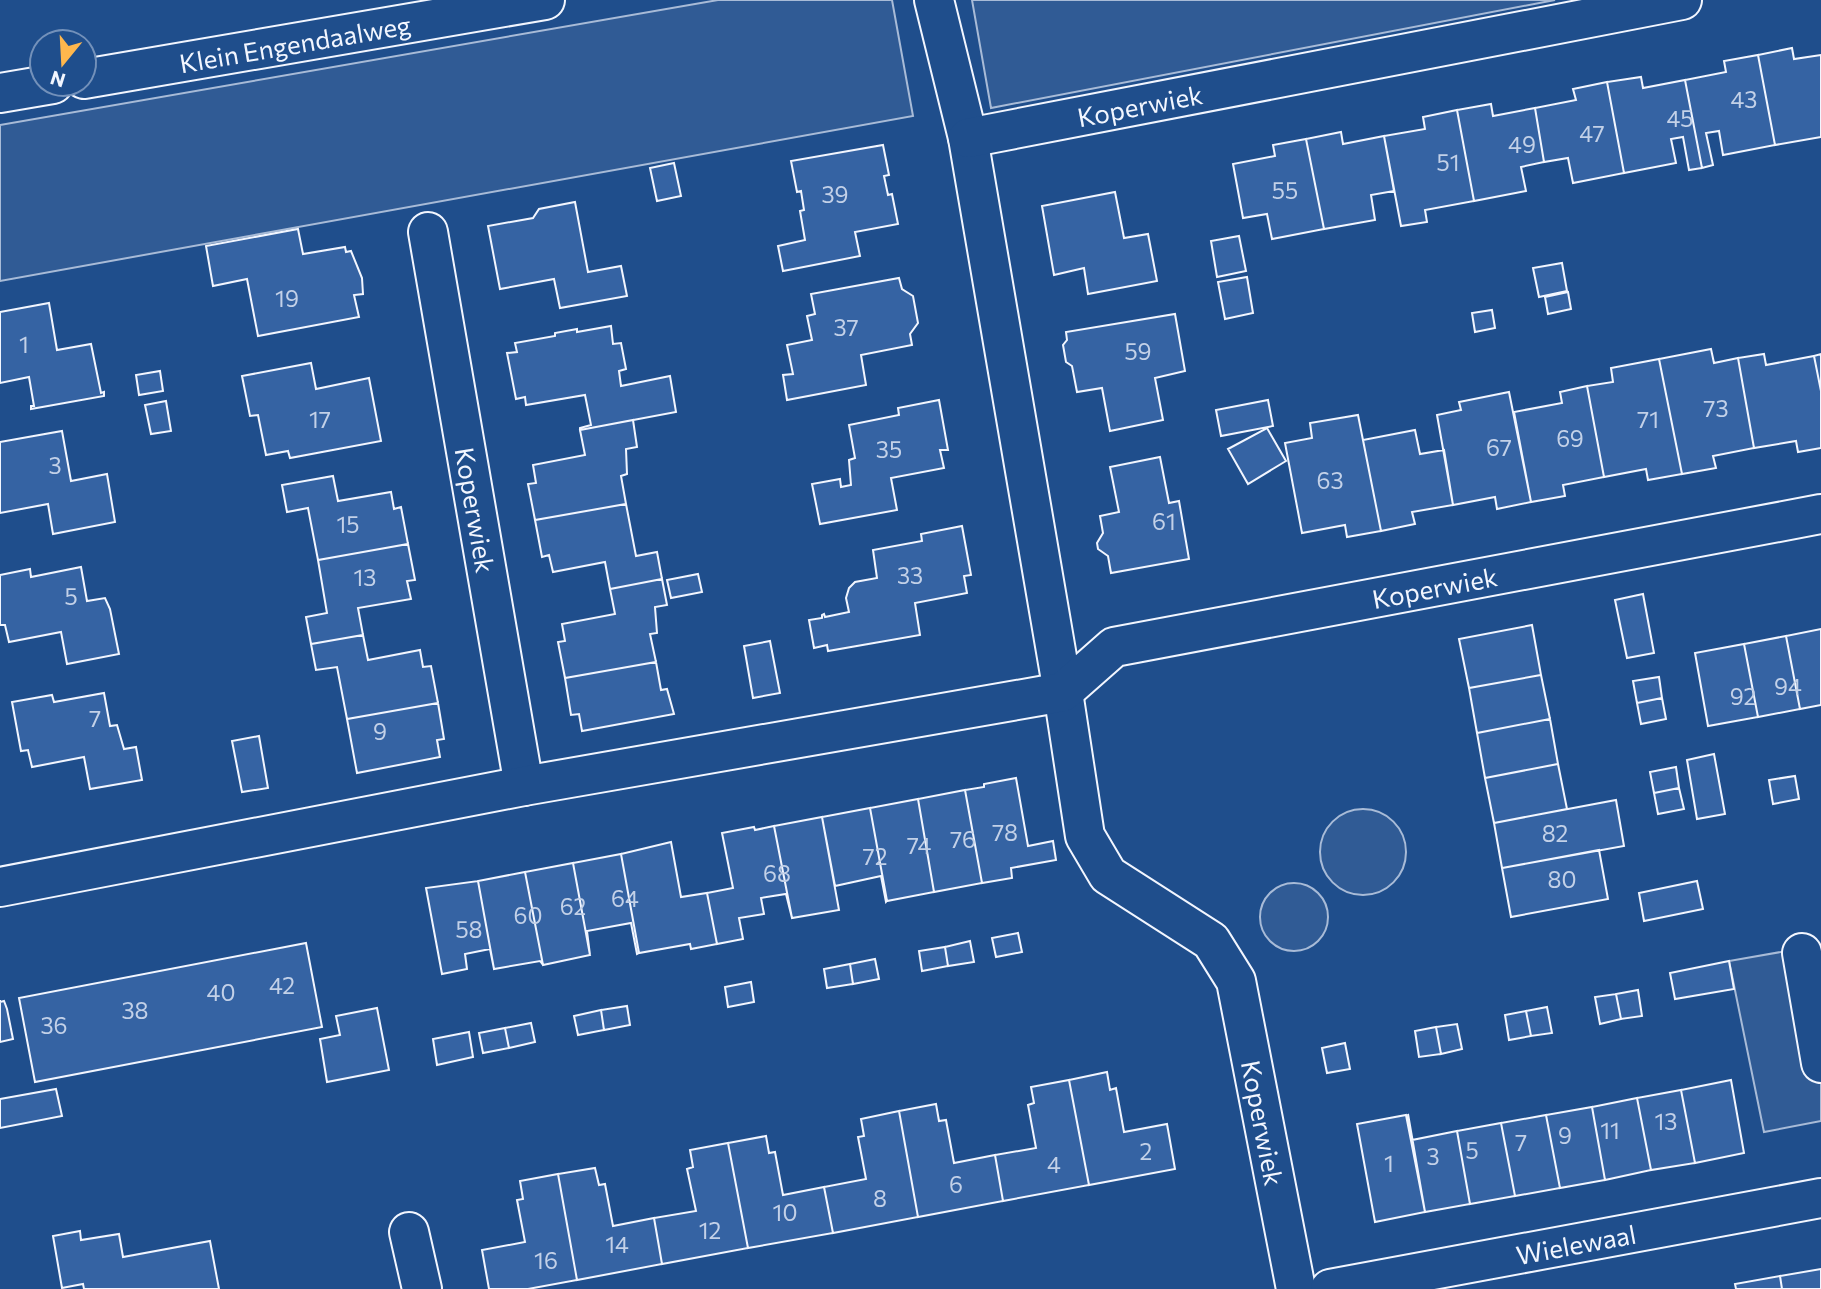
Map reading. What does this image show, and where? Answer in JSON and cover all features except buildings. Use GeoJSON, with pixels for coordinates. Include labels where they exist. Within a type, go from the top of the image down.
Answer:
{"type":"FeatureCollection","features":[{"type":"Feature","properties":{"kind":"street","name":"Koperwiek"},"geometry":{"type":"LineString","coordinates":[[934,0],[968,138],[1063,692],[1085,836],[1108,875],[1211,941],[1236,981],[1296,1289]]}},
{"type":"Feature","properties":{"kind":"street","name":"Koperwiek"},"geometry":{"type":"LineString","coordinates":[[968,138],[1682,0]]}},
{"type":"Feature","properties":{"kind":"street","name":"Klein Engendaalweg"},"geometry":{"type":"LineString","coordinates":[[98,77],[533,1]]}},
{"type":"Feature","properties":{"kind":"street"},"geometry":{"type":"LineString","coordinates":[[0,93],[28,88]]}},
{"type":"Feature","properties":{"kind":"street","name":"Koperwiek"},"geometry":{"type":"LineString","coordinates":[[428,232],[524,786]]}},
{"type":"Feature","properties":{"kind":"street","name":"Koperwiek"},"geometry":{"type":"LineString","coordinates":[[1063,692],[1114,647],[1821,514]]}},
{"type":"Feature","properties":{"kind":"street"},"geometry":{"type":"LineString","coordinates":[[0,887],[524,786],[1063,692]]}},
{"type":"Feature","properties":{"kind":"street"},"geometry":{"type":"LineString","coordinates":[[1802,953],[1821,1063]]}},
{"type":"Feature","properties":{"kind":"street","name":"Wielewaal"},"geometry":{"type":"LineString","coordinates":[[1330,1289],[1821,1198]]}},
{"type":"Feature","properties":{"kind":"street"},"geometry":{"type":"LineString","coordinates":[[409,1232],[422,1289]]}},
{"type":"Feature","properties":{"kind":"shaded area"},"geometry":{"type":"Polygon","coordinates":[[[718,0],[892,0],[913,116],[0,281],[0,125],[718,0]]]}},
{"type":"Feature","properties":{"kind":"shaded area"},"geometry":{"type":"Polygon","coordinates":[[[972,0],[1555,0],[991,108],[972,0]]]}},
{"type":"Feature","properties":{"kind":"shaded area"},"geometry":{"type":"Polygon","coordinates":[[[1355,809],[1371,809],[1394,821],[1403,835],[1406,852],[1403,869],[1394,883],[1371,895],[1355,895],[1339,888],[1327,876],[1320,860],[1320,844],[1327,828],[1339,816],[1355,809]]]}},
{"type":"Feature","properties":{"kind":"shaded area"},"geometry":{"type":"Polygon","coordinates":[[[1294,883],[1307,886],[1318,893],[1325,904],[1328,917],[1325,930],[1318,941],[1307,948],[1294,951],[1281,948],[1270,941],[1263,930],[1260,917],[1263,904],[1270,893],[1281,886],[1294,883]]]}},
{"type":"Feature","properties":{"kind":"shaded area"},"geometry":{"type":"Polygon","coordinates":[[[1821,945],[1821,1121],[1764,1132],[1729,961],[1821,945]]]}}]}
